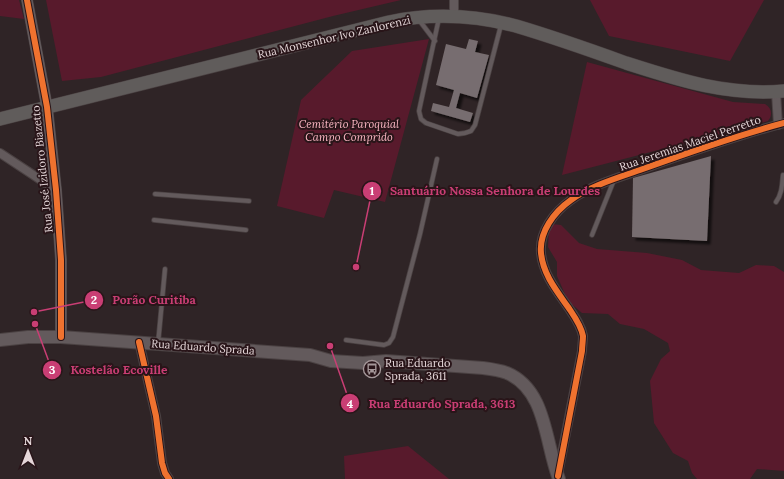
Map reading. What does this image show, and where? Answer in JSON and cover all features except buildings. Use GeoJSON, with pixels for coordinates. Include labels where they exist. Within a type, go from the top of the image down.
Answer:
{"type":"FeatureCollection","features":[{"type":"Feature","properties":{"kind":"main road","name":"Rua Monsenhor Ivo Zanlorenzi"},"geometry":{"type":"LineString","coordinates":[[0,119],[389,22],[416,17],[439,16],[471,17],[502,22],[682,81],[726,90],[780,91]]}},
{"type":"Feature","properties":{"kind":"main road","name":"Rua Eduardo Sprada"},"geometry":{"type":"LineString","coordinates":[[0,340],[28,337],[61,337],[310,355],[331,361],[363,363],[386,361],[496,370],[517,379],[526,386],[533,396],[542,415],[558,478]]}},
{"type":"Feature","properties":{"kind":"street","name":"Rua José Izidoro Biazetto"},"geometry":{"type":"LineString","coordinates":[[27,0],[47,107],[56,190],[61,260],[61,337]]}},
{"type":"Feature","properties":{"kind":"street"},"geometry":{"type":"LineString","coordinates":[[454,0],[454,16]]}},
{"type":"Feature","properties":{"kind":"street"},"geometry":{"type":"LineString","coordinates":[[780,91],[781,124]]}},
{"type":"Feature","properties":{"kind":"street","name":"Rua Jeremias Maciel Perretto"},"geometry":{"type":"LineString","coordinates":[[558,478],[582,351],[583,335],[575,317],[552,285],[546,272],[541,252],[542,240],[544,232],[553,216],[563,206],[582,193],[614,180],[728,139],[781,124]]}},
{"type":"Feature","properties":{"kind":"street"},"geometry":{"type":"LineString","coordinates":[[0,153],[56,190]]}},
{"type":"Feature","properties":{"kind":"street"},"geometry":{"type":"LineString","coordinates":[[139,342],[154,404],[162,463],[165,473],[169,479]]}},
{"type":"Feature","properties":{"kind":"lane"},"geometry":{"type":"LineString","coordinates":[[439,16],[435,41],[419,111],[421,119],[426,123],[458,134],[470,131],[475,125],[502,22]]}},
{"type":"Feature","properties":{"kind":"lane"},"geometry":{"type":"LineString","coordinates":[[416,17],[435,41]]}},
{"type":"Feature","properties":{"kind":"lane"},"geometry":{"type":"LineString","coordinates":[[346,340],[384,344],[389,343],[393,337],[420,234],[437,159]]}},
{"type":"Feature","properties":{"kind":"lane"},"geometry":{"type":"LineString","coordinates":[[776,202],[780,197],[783,175]]}},
{"type":"Feature","properties":{"kind":"lane"},"geometry":{"type":"LineString","coordinates":[[592,235],[614,180]]}},
{"type":"Feature","properties":{"kind":"lane"},"geometry":{"type":"LineString","coordinates":[[155,194],[249,201]]}},
{"type":"Feature","properties":{"kind":"lane"},"geometry":{"type":"LineString","coordinates":[[154,220],[246,230]]}},
{"type":"Feature","properties":{"kind":"lane"},"geometry":{"type":"LineString","coordinates":[[158,344],[164,269]]}},
{"type":"Feature","properties":{"kind":"green space"},"geometry":{"type":"Polygon","coordinates":[[[0,0],[19,0],[24,19],[0,16],[0,0]]]}},
{"type":"Feature","properties":{"kind":"green space"},"geometry":{"type":"Polygon","coordinates":[[[46,0],[401,0],[333,16],[101,77],[62,81],[46,0]]]}},
{"type":"Feature","properties":{"kind":"green space"},"geometry":{"type":"Polygon","coordinates":[[[590,0],[764,0],[730,61],[609,36],[590,0]]]}},
{"type":"Feature","properties":{"kind":"green space","name":"Cemitério Paroquial Campo Comprido"},"geometry":{"type":"Polygon","coordinates":[[[429,39],[385,202],[334,190],[324,218],[277,206],[301,100],[352,51],[429,39]]]}},
{"type":"Feature","properties":{"kind":"green space"},"geometry":{"type":"Polygon","coordinates":[[[587,62],[733,102],[765,104],[771,112],[771,116],[768,121],[562,175],[587,62]]]}},
{"type":"Feature","properties":{"kind":"green space"},"geometry":{"type":"Polygon","coordinates":[[[552,224],[561,225],[579,243],[597,249],[647,253],[682,260],[701,270],[739,273],[756,265],[774,266],[784,272],[784,471],[757,469],[750,479],[697,479],[692,473],[688,461],[673,453],[654,423],[650,381],[661,359],[670,351],[668,343],[644,329],[620,324],[608,314],[582,313],[568,301],[557,276],[557,262],[548,247],[549,228],[552,224]]]}},
{"type":"Feature","properties":{"kind":"green space"},"geometry":{"type":"Polygon","coordinates":[[[408,446],[449,479],[345,479],[344,456],[408,446]]]}},
{"type":"Feature","properties":{"kind":"cycle path"},"geometry":{"type":"LineString","coordinates":[[27,0],[47,107],[56,190],[61,260],[61,337]]}},
{"type":"Feature","properties":{"kind":"cycle path"},"geometry":{"type":"LineString","coordinates":[[558,476],[582,351],[583,336],[577,321],[555,288],[544,268],[541,245],[542,238],[549,223],[559,210],[571,200],[595,186],[711,145],[784,123]]}},
{"type":"Feature","properties":{"kind":"cycle path"},"geometry":{"type":"LineString","coordinates":[[139,342],[156,416],[162,463],[165,473],[169,479]]}},
{"type":"Feature","properties":{"kind":"place","name":"Santuário Nossa Senhora de Lourdes"},"geometry":{"type":"Point","coordinates":[356,267]}},
{"type":"Feature","properties":{"kind":"place","name":"Porão Curitiba"},"geometry":{"type":"Point","coordinates":[34,312]}},
{"type":"Feature","properties":{"kind":"place","name":"Kostelão Ecoville"},"geometry":{"type":"Point","coordinates":[35,324]}},
{"type":"Feature","properties":{"kind":"place","name":"Rua Eduardo Sprada, 3613"},"geometry":{"type":"Point","coordinates":[330,346]}},
{"type":"Feature","properties":{"kind":"place","name":"Rua Eduardo Sprada, 3611"},"geometry":{"type":"Point","coordinates":[372,369]}}]}
